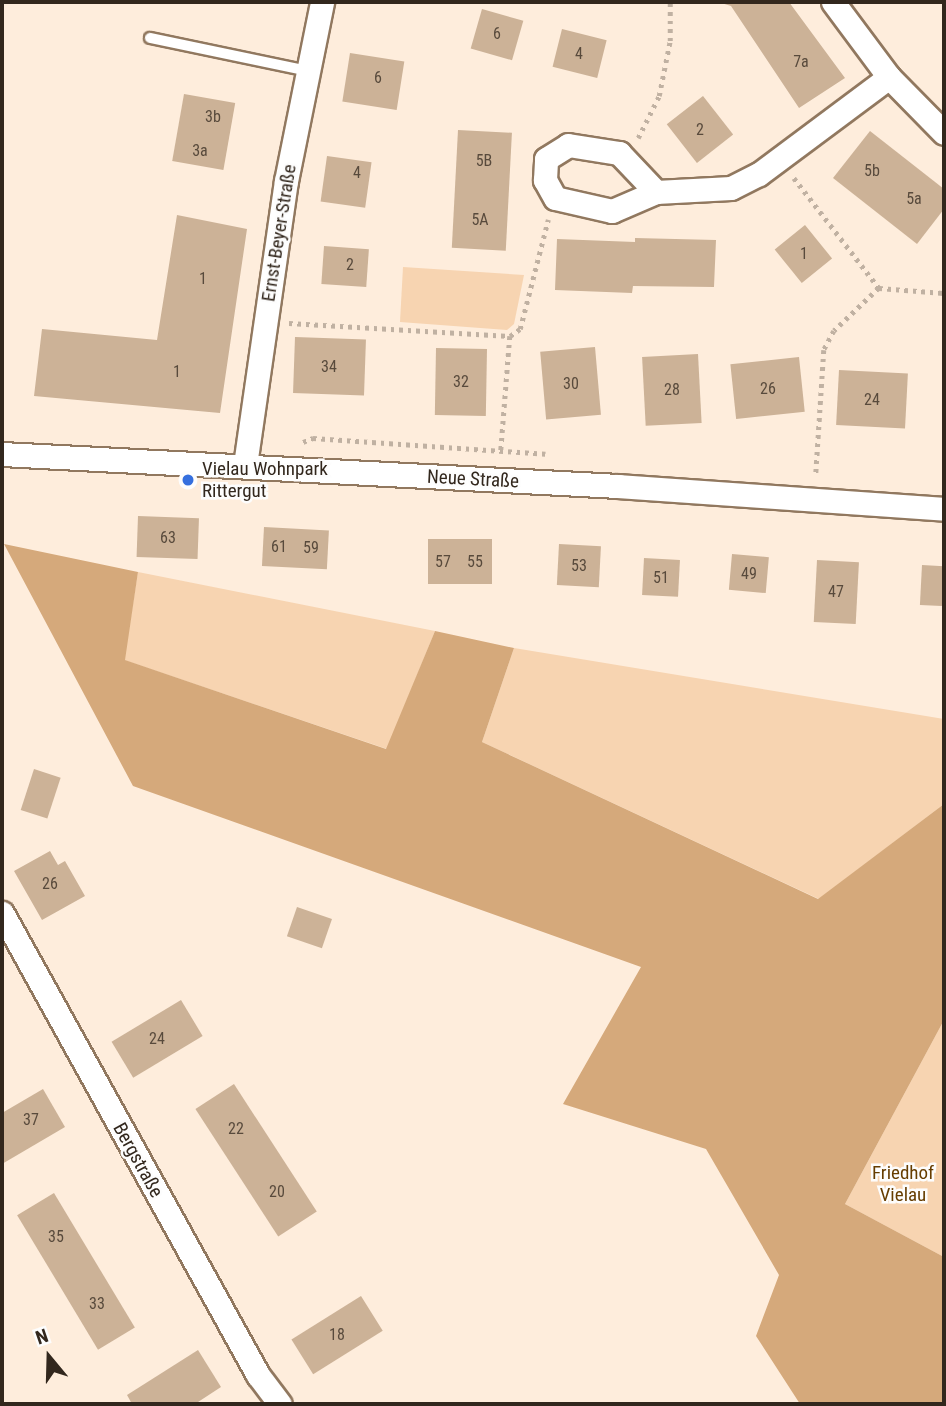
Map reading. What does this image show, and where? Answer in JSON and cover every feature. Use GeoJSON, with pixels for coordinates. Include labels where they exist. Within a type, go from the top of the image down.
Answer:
{"type":"FeatureCollection","features":[{"type":"Feature","properties":{"kind":"street","name":"Ernst-Beyer-Straße"},"geometry":{"type":"LineString","coordinates":[[245,465],[266,321],[322,2]]}},
{"type":"Feature","properties":{"kind":"street"},"geometry":{"type":"LineString","coordinates":[[833,2],[889,77],[944,133]]}},
{"type":"Feature","properties":{"kind":"street"},"geometry":{"type":"LineString","coordinates":[[656,192],[619,153],[568,145],[546,159],[544,180],[555,198],[612,211],[656,192],[731,188],[779,159],[889,77]]}},
{"type":"Feature","properties":{"kind":"street","name":"Neue Straße"},"geometry":{"type":"LineString","coordinates":[[2,454],[245,465],[944,509]]}},
{"type":"Feature","properties":{"kind":"street","name":"Bergstraße"},"geometry":{"type":"LineString","coordinates":[[2,912],[258,1375],[280,1404]]}},
{"type":"Feature","properties":{"kind":"lane"},"geometry":{"type":"LineString","coordinates":[[150,38],[308,71]]}},
{"type":"Feature","properties":{"kind":"path"},"geometry":{"type":"LineString","coordinates":[[626,161],[659,96],[670,41],[670,2]]}},
{"type":"Feature","properties":{"kind":"path"},"geometry":{"type":"LineString","coordinates":[[779,159],[879,288],[944,293]]}},
{"type":"Feature","properties":{"kind":"path"},"geometry":{"type":"LineString","coordinates":[[266,321],[510,336],[520,329],[538,247],[555,198]]}},
{"type":"Feature","properties":{"kind":"path"},"geometry":{"type":"LineString","coordinates":[[814,500],[824,350],[834,331],[879,288]]}},
{"type":"Feature","properties":{"kind":"path"},"geometry":{"type":"LineString","coordinates":[[499,480],[510,336]]}},
{"type":"Feature","properties":{"kind":"green space"},"geometry":{"type":"Polygon","coordinates":[[[403,267],[524,275],[514,324],[507,330],[400,322],[403,267]]]}},
{"type":"Feature","properties":{"kind":"green space"},"geometry":{"type":"Polygon","coordinates":[[[138,572],[435,631],[387,749],[124,660],[138,572]]]}},
{"type":"Feature","properties":{"kind":"green space"},"geometry":{"type":"Polygon","coordinates":[[[514,648],[944,719],[944,804],[819,899],[482,742],[514,648]]]}},
{"type":"Feature","properties":{"kind":"green space","name":"Friedhof Vielau"},"geometry":{"type":"Polygon","coordinates":[[[944,1020],[944,1257],[845,1204],[944,1020]]]}},
{"type":"Feature","properties":{"kind":"shaded area"},"geometry":{"type":"Polygon","coordinates":[[[4,544],[138,572],[125,660],[386,749],[435,631],[514,648],[482,742],[818,899],[944,804],[944,1020],[845,1204],[944,1257],[944,1404],[800,1404],[756,1336],[779,1275],[706,1149],[563,1104],[641,967],[133,786],[4,544]]]}},
{"type":"Feature","properties":{"kind":"building"},"geometry":{"type":"Polygon","coordinates":[[[718,2],[789,2],[845,78],[799,108],[731,6],[718,2]]]}},
{"type":"Feature","properties":{"kind":"building"},"geometry":{"type":"Polygon","coordinates":[[[482,9],[523,21],[512,60],[471,48],[482,9]]]}},
{"type":"Feature","properties":{"kind":"building"},"geometry":{"type":"Polygon","coordinates":[[[562,29],[607,40],[597,78],[553,67],[562,29]]]}},
{"type":"Feature","properties":{"kind":"building"},"geometry":{"type":"Polygon","coordinates":[[[350,53],[404,62],[397,110],[342,101],[350,53]]]}},
{"type":"Feature","properties":{"kind":"building"},"geometry":{"type":"Polygon","coordinates":[[[184,94],[235,103],[223,170],[172,161],[184,94]]]}},
{"type":"Feature","properties":{"kind":"building"},"geometry":{"type":"Polygon","coordinates":[[[703,96],[733,135],[697,163],[667,124],[703,96]]]}},
{"type":"Feature","properties":{"kind":"building"},"geometry":{"type":"Polygon","coordinates":[[[458,130],[512,133],[506,251],[452,248],[458,130]]]}},
{"type":"Feature","properties":{"kind":"building"},"geometry":{"type":"Polygon","coordinates":[[[870,131],[944,189],[944,209],[917,244],[833,178],[870,131]]]}},
{"type":"Feature","properties":{"kind":"building"},"geometry":{"type":"Polygon","coordinates":[[[327,156],[372,162],[365,208],[321,202],[327,156]]]}},
{"type":"Feature","properties":{"kind":"building"},"geometry":{"type":"Polygon","coordinates":[[[177,215],[247,229],[220,413],[34,396],[42,329],[157,340],[177,215]]]}},
{"type":"Feature","properties":{"kind":"building"},"geometry":{"type":"Polygon","coordinates":[[[805,225],[832,258],[802,283],[775,250],[805,225]]]}},
{"type":"Feature","properties":{"kind":"building"},"geometry":{"type":"Polygon","coordinates":[[[635,238],[716,240],[714,287],[633,286],[632,293],[555,290],[557,239],[635,242],[635,238]]]}},
{"type":"Feature","properties":{"kind":"building"},"geometry":{"type":"Polygon","coordinates":[[[324,246],[369,249],[366,287],[321,284],[324,246]]]}},
{"type":"Feature","properties":{"kind":"building"},"geometry":{"type":"Polygon","coordinates":[[[295,337],[366,339],[364,395],[293,393],[295,337]]]}},
{"type":"Feature","properties":{"kind":"building"},"geometry":{"type":"Polygon","coordinates":[[[595,347],[601,415],[546,420],[540,352],[595,347]]]}},
{"type":"Feature","properties":{"kind":"building"},"geometry":{"type":"Polygon","coordinates":[[[436,348],[487,349],[486,416],[435,415],[436,348]]]}},
{"type":"Feature","properties":{"kind":"building"},"geometry":{"type":"Polygon","coordinates":[[[698,354],[702,423],[646,426],[642,357],[698,354]]]}},
{"type":"Feature","properties":{"kind":"building"},"geometry":{"type":"Polygon","coordinates":[[[799,357],[805,412],[736,419],[730,364],[799,357]]]}},
{"type":"Feature","properties":{"kind":"building"},"geometry":{"type":"Polygon","coordinates":[[[839,370],[908,374],[905,429],[836,425],[839,370]]]}},
{"type":"Feature","properties":{"kind":"building"},"geometry":{"type":"Polygon","coordinates":[[[138,516],[199,518],[198,559],[137,557],[138,516]]]}},
{"type":"Feature","properties":{"kind":"building"},"geometry":{"type":"Polygon","coordinates":[[[264,527],[329,530],[327,569],[262,566],[264,527]]]}},
{"type":"Feature","properties":{"kind":"building"},"geometry":{"type":"Polygon","coordinates":[[[428,539],[492,539],[492,584],[428,584],[428,539]]]}},
{"type":"Feature","properties":{"kind":"building"},"geometry":{"type":"Polygon","coordinates":[[[559,544],[601,546],[599,587],[557,585],[559,544]]]}},
{"type":"Feature","properties":{"kind":"building"},"geometry":{"type":"Polygon","coordinates":[[[732,554],[769,557],[766,593],[729,590],[732,554]]]}},
{"type":"Feature","properties":{"kind":"building"},"geometry":{"type":"Polygon","coordinates":[[[644,558],[680,560],[678,597],[642,595],[644,558]]]}},
{"type":"Feature","properties":{"kind":"building"},"geometry":{"type":"Polygon","coordinates":[[[817,560],[859,562],[856,624],[814,622],[817,560]]]}},
{"type":"Feature","properties":{"kind":"building"},"geometry":{"type":"Polygon","coordinates":[[[922,565],[944,566],[942,606],[920,605],[922,565]]]}},
{"type":"Feature","properties":{"kind":"building"},"geometry":{"type":"Polygon","coordinates":[[[34,769],[61,778],[47,819],[21,810],[34,769]]]}},
{"type":"Feature","properties":{"kind":"building"},"geometry":{"type":"Polygon","coordinates":[[[50,851],[58,865],[65,861],[85,896],[42,920],[14,871],[50,851]]]}},
{"type":"Feature","properties":{"kind":"building"},"geometry":{"type":"Polygon","coordinates":[[[297,907],[332,919],[322,948],[287,936],[297,907]]]}},
{"type":"Feature","properties":{"kind":"building"},"geometry":{"type":"Polygon","coordinates":[[[181,1000],[203,1036],[133,1078],[112,1042],[181,1000]]]}},
{"type":"Feature","properties":{"kind":"building"},"geometry":{"type":"Polygon","coordinates":[[[234,1084],[317,1211],[278,1237],[195,1109],[234,1084]]]}},
{"type":"Feature","properties":{"kind":"building"},"geometry":{"type":"Polygon","coordinates":[[[43,1089],[65,1127],[2,1164],[2,1113],[43,1089]]]}},
{"type":"Feature","properties":{"kind":"building"},"geometry":{"type":"Polygon","coordinates":[[[54,1193],[135,1328],[98,1350],[17,1215],[54,1193]]]}},
{"type":"Feature","properties":{"kind":"building"},"geometry":{"type":"Polygon","coordinates":[[[361,1296],[383,1331],[313,1374],[291,1339],[361,1296]]]}},
{"type":"Feature","properties":{"kind":"building"},"geometry":{"type":"Polygon","coordinates":[[[198,1350],[221,1387],[195,1404],[132,1404],[127,1395],[198,1350]]]}},
{"type":"Feature","properties":{"kind":"place","name":"Vielau Wohnpark Rittergut"},"geometry":{"type":"Point","coordinates":[188,480]}}]}
